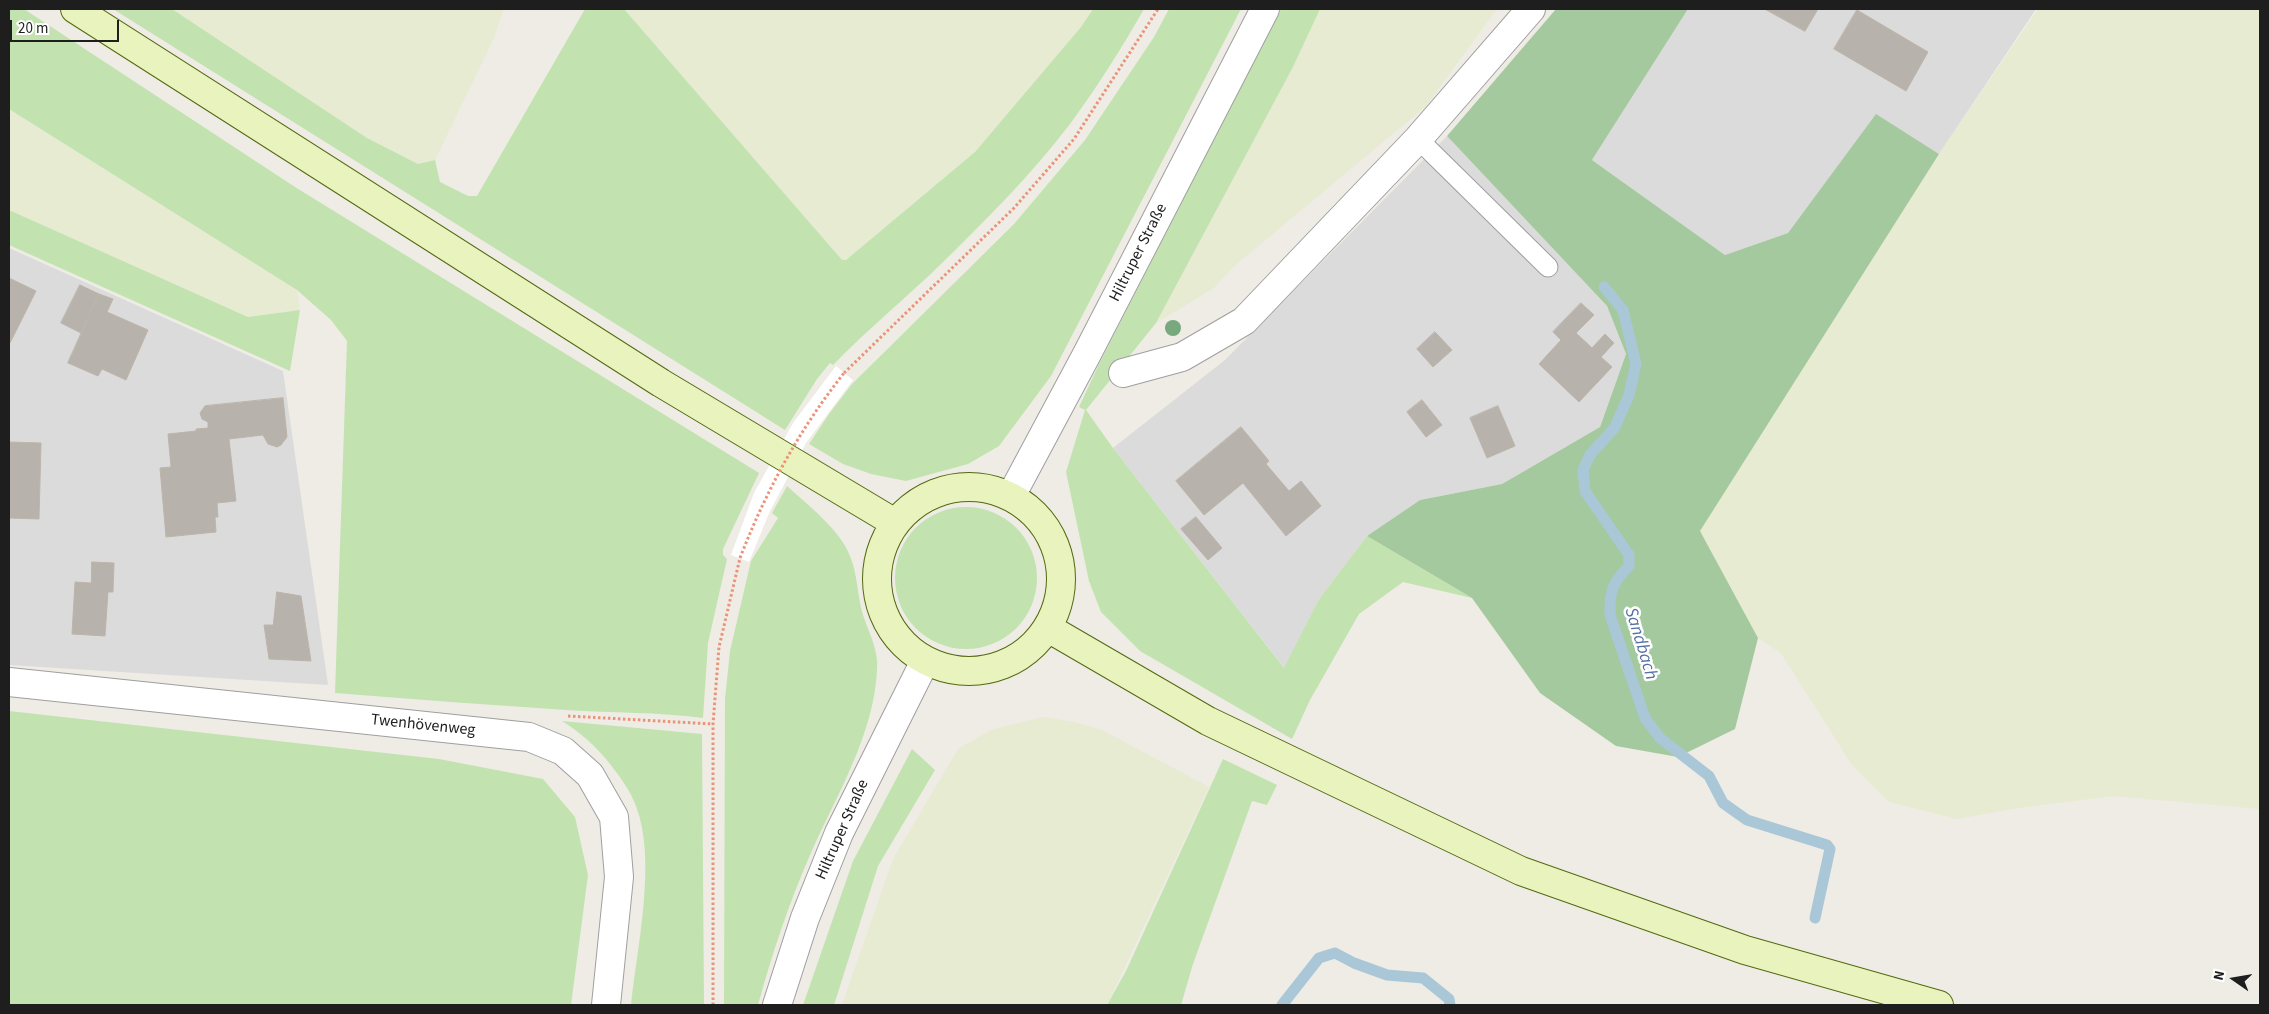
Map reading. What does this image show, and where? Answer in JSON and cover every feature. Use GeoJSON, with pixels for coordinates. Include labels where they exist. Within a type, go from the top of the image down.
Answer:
{"type":"FeatureCollection","features":[{"type":"Feature","properties":{"kind":"main road"},"geometry":{"type":"LineString","coordinates":[[75,9],[661,383],[895,522]]}},
{"type":"Feature","properties":{"kind":"main road"},"geometry":{"type":"LineString","coordinates":[[980,486],[1010,496],[1025,505],[1037,516],[1049,532],[1056,549],[1061,577],[1057,606],[1048,628],[1026,652],[1000,666],[979,671],[959,671],[925,661],[900,641],[883,614],[876,582],[880,551],[895,522],[918,501],[948,488],[980,486]]}},
{"type":"Feature","properties":{"kind":"main road"},"geometry":{"type":"LineString","coordinates":[[1048,628],[1208,720],[1521,871],[1745,950],[1939,1005]]}},
{"type":"Feature","properties":{"kind":"street","name":"Hiltruper Straße"},"geometry":{"type":"LineString","coordinates":[[1010,496],[1087,354],[1265,9]]}},
{"type":"Feature","properties":{"kind":"street"},"geometry":{"type":"LineString","coordinates":[[1123,373],[1182,358],[1244,321],[1418,139],[1531,9]]}},
{"type":"Feature","properties":{"kind":"street","name":"Hiltruper Straße"},"geometry":{"type":"LineString","coordinates":[[777,1005],[805,918],[839,833],[925,661]]}},
{"type":"Feature","properties":{"kind":"street","name":"Twenhövenweg"},"geometry":{"type":"LineString","coordinates":[[9,682],[529,737],[563,752],[590,775],[614,817],[619,877],[606,1005]]}},
{"type":"Feature","properties":{"kind":"lane"},"geometry":{"type":"LineString","coordinates":[[1418,139],[1548,267]]}},
{"type":"Feature","properties":{"kind":"path"},"geometry":{"type":"LineString","coordinates":[[713,1005],[713,724],[719,647],[740,558],[771,484],[805,426],[844,373],[1026,194],[1074,139],[1158,9]]}},
{"type":"Feature","properties":{"kind":"path"},"geometry":{"type":"LineString","coordinates":[[529,737],[552,716],[713,724]]}},
{"type":"Feature","properties":{"kind":"shaded area"},"geometry":{"type":"Polygon","coordinates":[[[1688,9],[2036,9],[1939,154],[1876,115],[1788,233],[1725,255],[1592,160],[1688,9]]]}},
{"type":"Feature","properties":{"kind":"shaded area"},"geometry":{"type":"Polygon","coordinates":[[[1447,136],[1607,306],[1626,354],[1600,427],[1502,484],[1420,500],[1367,536],[1319,599],[1285,669],[1113,448],[1225,360],[1447,136]]]}},
{"type":"Feature","properties":{"kind":"shaded area"},"geometry":{"type":"Polygon","coordinates":[[[9,248],[283,371],[328,685],[9,665],[9,248]]]}},
{"type":"Feature","properties":{"kind":"green space"},"geometry":{"type":"Polygon","coordinates":[[[9,9],[24,9],[295,187],[759,473],[723,549],[723,555],[727,559],[708,643],[703,718],[335,693],[347,341],[331,320],[297,290],[9,109],[9,9]]]}},
{"type":"Feature","properties":{"kind":"green space"},"geometry":{"type":"Polygon","coordinates":[[[113,9],[172,9],[367,138],[418,164],[435,160],[440,182],[468,196],[477,196],[585,9],[624,9],[842,260],[846,260],[975,152],[1081,27],[1093,9],[1144,9],[1090,96],[1040,161],[992,214],[941,264],[833,365],[830,363],[817,379],[785,430],[113,9]]]}},
{"type":"Feature","properties":{"kind":"green space"},"geometry":{"type":"Polygon","coordinates":[[[172,9],[504,9],[493,40],[435,160],[418,164],[367,138],[172,9]]]}},
{"type":"Feature","properties":{"kind":"green space"},"geometry":{"type":"Polygon","coordinates":[[[624,9],[1093,9],[1081,27],[975,152],[846,260],[841,260],[624,9]]]}},
{"type":"Feature","properties":{"kind":"green space"},"geometry":{"type":"Polygon","coordinates":[[[1169,9],[1241,9],[1051,376],[999,446],[968,464],[906,481],[871,474],[843,464],[809,444],[852,384],[1014,224],[1085,140],[1154,37],[1169,9]]]}},
{"type":"Feature","properties":{"kind":"green space"},"geometry":{"type":"Polygon","coordinates":[[[1281,9],[1320,9],[1293,67],[1156,323],[1086,410],[1113,448],[1284,668],[1319,599],[1367,536],[1472,598],[1403,582],[1359,614],[1310,700],[1292,739],[1140,651],[1101,612],[1089,581],[1066,472],[1085,410],[1079,407],[1099,364],[1281,9]]]}},
{"type":"Feature","properties":{"kind":"green space"},"geometry":{"type":"Polygon","coordinates":[[[1320,9],[1497,9],[1425,107],[1232,268],[1214,288],[1156,323],[1293,67],[1320,9]]]}},
{"type":"Feature","properties":{"kind":"green space"},"geometry":{"type":"Polygon","coordinates":[[[1556,9],[1688,9],[1592,160],[1725,255],[1788,233],[1876,114],[1939,154],[1700,531],[1758,638],[1735,729],[1678,757],[1616,746],[1540,693],[1472,598],[1367,536],[1420,500],[1502,484],[1600,427],[1626,354],[1607,306],[1447,136],[1556,9]]]}},
{"type":"Feature","properties":{"kind":"green space"},"geometry":{"type":"Polygon","coordinates":[[[2038,9],[2260,9],[2260,809],[2113,796],[2018,808],[1957,819],[1889,802],[1852,765],[1781,653],[1758,638],[1700,531],[1939,154],[2038,9]]]}},
{"type":"Feature","properties":{"kind":"green space"},"geometry":{"type":"Polygon","coordinates":[[[9,109],[297,290],[300,310],[248,317],[9,210],[9,109]]]}},
{"type":"Feature","properties":{"kind":"green space"},"geometry":{"type":"Polygon","coordinates":[[[9,210],[248,317],[300,310],[290,371],[9,245],[9,210]]]}},
{"type":"Feature","properties":{"kind":"green space"},"geometry":{"type":"Polygon","coordinates":[[[787,486],[813,509],[846,547],[855,571],[861,608],[873,642],[877,670],[869,718],[861,742],[802,873],[775,948],[758,1005],[724,1005],[725,699],[730,651],[751,561],[778,518],[772,513],[787,486]]]}},
{"type":"Feature","properties":{"kind":"green space"},"geometry":{"type":"Polygon","coordinates":[[[966,507],[993,513],[1005,519],[1016,528],[1025,539],[1031,551],[1037,578],[1031,605],[1025,617],[1016,628],[1005,637],[993,643],[966,649],[939,643],[927,637],[916,628],[907,617],[901,605],[895,578],[901,551],[907,539],[916,528],[927,519],[939,513],[966,507]]]}},
{"type":"Feature","properties":{"kind":"green space"},"geometry":{"type":"Polygon","coordinates":[[[9,711],[439,759],[543,779],[575,817],[588,875],[571,1005],[9,1005],[9,711]]]}},
{"type":"Feature","properties":{"kind":"green space"},"geometry":{"type":"Polygon","coordinates":[[[1043,717],[1074,722],[1102,730],[1209,787],[1107,1005],[842,1005],[893,859],[958,749],[991,730],[1043,717]]]}},
{"type":"Feature","properties":{"kind":"green space"},"geometry":{"type":"Polygon","coordinates":[[[562,721],[702,734],[704,1005],[631,1005],[644,904],[645,852],[642,828],[634,800],[605,757],[582,735],[562,721]]]}},
{"type":"Feature","properties":{"kind":"green space"},"geometry":{"type":"Polygon","coordinates":[[[912,749],[935,770],[878,866],[834,1005],[803,1005],[853,861],[912,749]]]}},
{"type":"Feature","properties":{"kind":"green space"},"geometry":{"type":"Polygon","coordinates":[[[1223,759],[1277,785],[1267,805],[1252,801],[1193,964],[1181,1005],[1107,1005],[1126,971],[1223,759]]]}},
{"type":"Feature","properties":{"kind":"pier"},"geometry":{"type":"Polygon","coordinates":[[[836,366],[853,380],[806,443],[770,511],[749,562],[731,555],[754,493],[793,423],[836,366]]]}},
{"type":"Feature","properties":{"kind":"building"},"geometry":{"type":"Polygon","coordinates":[[[1765,9],[1818,9],[1805,31],[1765,9]]]}},
{"type":"Feature","properties":{"kind":"building"},"geometry":{"type":"Polygon","coordinates":[[[1857,10],[1928,52],[1906,91],[1834,49],[1857,10]]]}},
{"type":"Feature","properties":{"kind":"building"},"geometry":{"type":"Polygon","coordinates":[[[9,278],[36,291],[10,343],[9,342],[9,278]]]}},
{"type":"Feature","properties":{"kind":"building"},"geometry":{"type":"Polygon","coordinates":[[[80,285],[99,294],[81,333],[61,323],[80,285]]]}},
{"type":"Feature","properties":{"kind":"building"},"geometry":{"type":"Polygon","coordinates":[[[99,294],[113,299],[107,312],[148,330],[126,380],[102,369],[98,376],[68,363],[99,294]]]}},
{"type":"Feature","properties":{"kind":"building"},"geometry":{"type":"Polygon","coordinates":[[[1581,303],[1594,315],[1576,333],[1592,348],[1605,334],[1614,343],[1601,357],[1612,367],[1579,402],[1539,364],[1561,340],[1553,332],[1581,303]]]}},
{"type":"Feature","properties":{"kind":"building"},"geometry":{"type":"Polygon","coordinates":[[[1435,332],[1452,350],[1433,367],[1417,349],[1435,332]]]}},
{"type":"Feature","properties":{"kind":"building"},"geometry":{"type":"Polygon","coordinates":[[[283,398],[287,437],[281,445],[277,447],[268,444],[263,435],[229,439],[236,501],[217,503],[218,517],[215,517],[216,532],[166,537],[160,468],[171,467],[168,434],[208,428],[208,422],[202,419],[200,413],[205,406],[283,398]]]}},
{"type":"Feature","properties":{"kind":"building"},"geometry":{"type":"Polygon","coordinates":[[[1422,400],[1442,425],[1426,437],[1407,412],[1422,400]]]}},
{"type":"Feature","properties":{"kind":"building"},"geometry":{"type":"Polygon","coordinates":[[[1498,406],[1515,446],[1487,458],[1470,418],[1498,406]]]}},
{"type":"Feature","properties":{"kind":"building"},"geometry":{"type":"Polygon","coordinates":[[[1241,427],[1269,461],[1266,464],[1289,491],[1301,481],[1321,506],[1286,536],[1243,483],[1204,515],[1176,481],[1241,427]]]}},
{"type":"Feature","properties":{"kind":"building"},"geometry":{"type":"Polygon","coordinates":[[[9,442],[41,443],[39,519],[9,518],[9,442]]]}},
{"type":"Feature","properties":{"kind":"building"},"geometry":{"type":"Polygon","coordinates":[[[1196,517],[1222,548],[1208,560],[1181,529],[1196,517]]]}},
{"type":"Feature","properties":{"kind":"building"},"geometry":{"type":"Polygon","coordinates":[[[92,562],[114,563],[113,592],[108,592],[105,636],[72,634],[75,582],[91,583],[92,562]]]}},
{"type":"Feature","properties":{"kind":"building"},"geometry":{"type":"Polygon","coordinates":[[[277,592],[301,596],[311,661],[269,659],[264,625],[273,625],[277,592]]]}},
{"type":"Feature","properties":{"kind":"waterway","name":"Sandbach"},"geometry":{"type":"LineString","coordinates":[[1604,287],[1623,310],[1636,364],[1629,395],[1615,427],[1590,455],[1583,470],[1585,491],[1629,555],[1629,566],[1619,577],[1611,594],[1610,615],[1645,718],[1660,738],[1709,776],[1723,803],[1747,820],[1827,845],[1830,849],[1815,918]]}},
{"type":"Feature","properties":{"kind":"waterway","name":"Sandbach"},"geometry":{"type":"LineString","coordinates":[[1282,1005],[1319,958],[1335,953],[1354,963],[1387,975],[1423,978],[1449,999],[1450,1005]]}}]}
